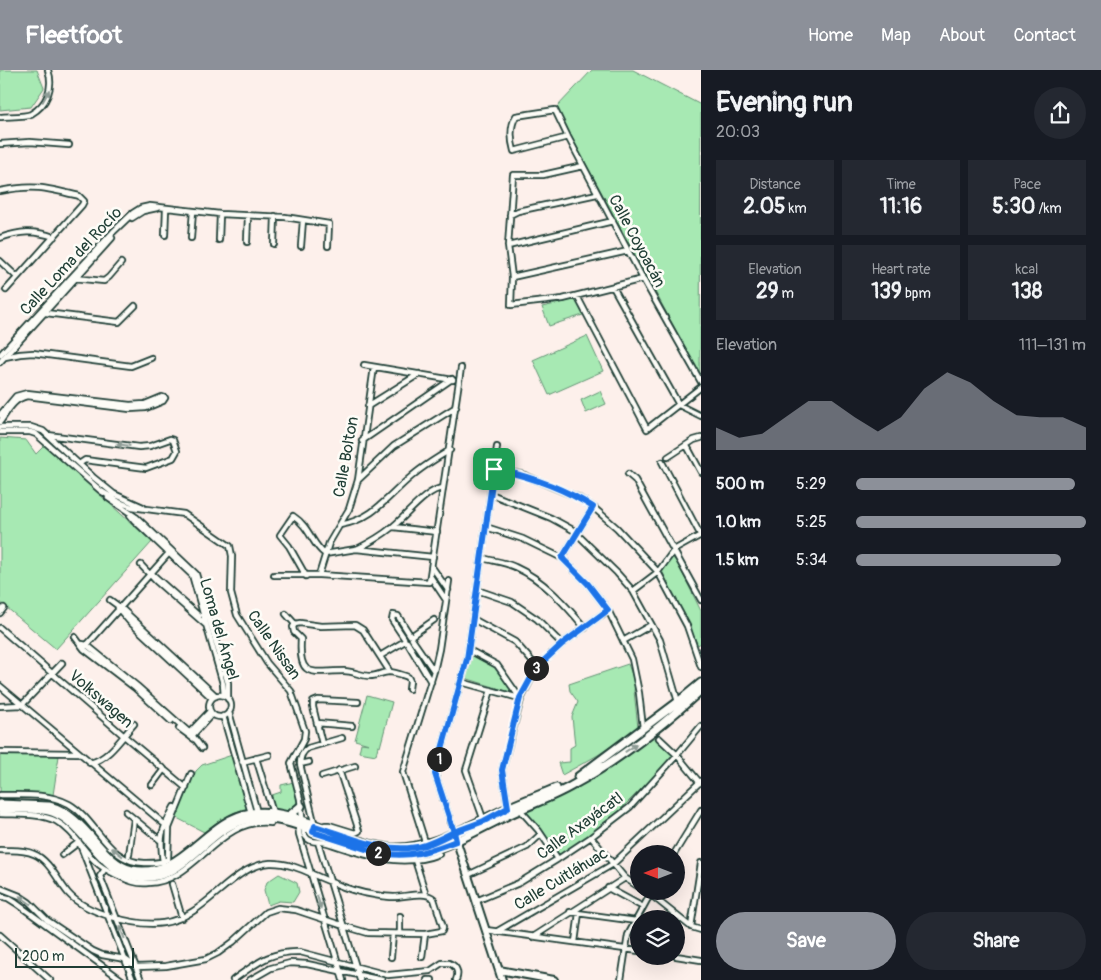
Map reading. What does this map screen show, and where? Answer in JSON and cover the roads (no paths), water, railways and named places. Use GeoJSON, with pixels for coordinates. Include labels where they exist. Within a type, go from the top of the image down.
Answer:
{"type":"FeatureCollection","features":[{"type":"Feature","properties":{"kind":"main road"},"geometry":{"type":"LineString","coordinates":[[321,835],[382,847],[406,848],[426,845],[571,782],[701,683]]}},
{"type":"Feature","properties":{"kind":"main road"},"geometry":{"type":"LineString","coordinates":[[0,809],[45,811],[59,815],[72,825],[113,867],[127,874],[140,877],[155,876],[172,871],[225,829],[246,819],[270,818],[301,824],[314,829],[321,835],[368,851],[405,856],[422,853],[456,841],[573,786],[637,744],[701,690]]}},
{"type":"Feature","properties":{"kind":"main road"},"geometry":{"type":"LineString","coordinates":[[0,804],[56,808],[77,822],[119,864],[130,870],[146,871],[166,867],[217,827],[253,808],[289,816],[301,824]]}},
{"type":"Feature","properties":{"kind":"main road"},"geometry":{"type":"LineString","coordinates":[[289,816],[301,809]]}},
{"type":"Feature","properties":{"kind":"street"},"geometry":{"type":"LineString","coordinates":[[0,118],[30,115],[48,96],[51,88],[48,72]]}},
{"type":"Feature","properties":{"kind":"street","name":"Calle Coyoacán"},"geometry":{"type":"LineString","coordinates":[[568,137],[514,151],[512,144],[512,122],[516,116],[555,110],[597,194],[701,382]]}},
{"type":"Feature","properties":{"kind":"street"},"geometry":{"type":"LineString","coordinates":[[0,144],[30,142],[68,145]]}},
{"type":"Feature","properties":{"kind":"street"},"geometry":{"type":"LineString","coordinates":[[583,166],[542,175],[513,175],[508,246],[512,277],[512,306],[578,296],[643,279]]}},
{"type":"Feature","properties":{"kind":"street"},"geometry":{"type":"LineString","coordinates":[[0,191],[34,186],[79,196],[84,201],[6,290]]}},
{"type":"Feature","properties":{"kind":"street"},"geometry":{"type":"LineString","coordinates":[[510,215],[518,211],[597,194]]}},
{"type":"Feature","properties":{"kind":"street","name":"Calle Loma del Rocío"},"geometry":{"type":"LineString","coordinates":[[2,356],[46,313],[113,232],[141,208],[150,206],[220,214],[275,216],[329,224],[328,246]]}},
{"type":"Feature","properties":{"kind":"street"},"geometry":{"type":"LineString","coordinates":[[164,235],[166,209]]}},
{"type":"Feature","properties":{"kind":"street"},"geometry":{"type":"LineString","coordinates":[[191,238],[193,211]]}},
{"type":"Feature","properties":{"kind":"street"},"geometry":{"type":"LineString","coordinates":[[219,240],[220,214]]}},
{"type":"Feature","properties":{"kind":"street"},"geometry":{"type":"LineString","coordinates":[[247,242],[248,215]]}},
{"type":"Feature","properties":{"kind":"street"},"geometry":{"type":"LineString","coordinates":[[274,244],[275,216]]}},
{"type":"Feature","properties":{"kind":"street"},"geometry":{"type":"LineString","coordinates":[[301,246],[303,220]]}},
{"type":"Feature","properties":{"kind":"street"},"geometry":{"type":"LineString","coordinates":[[508,246],[613,221]]}},
{"type":"Feature","properties":{"kind":"street"},"geometry":{"type":"LineString","coordinates":[[0,238],[26,231],[54,237]]}},
{"type":"Feature","properties":{"kind":"street"},"geometry":{"type":"LineString","coordinates":[[512,277],[628,251]]}},
{"type":"Feature","properties":{"kind":"street"},"geometry":{"type":"LineString","coordinates":[[0,261],[17,277]]}},
{"type":"Feature","properties":{"kind":"street"},"geometry":{"type":"LineString","coordinates":[[74,278],[104,281],[121,263]]}},
{"type":"Feature","properties":{"kind":"street","name":"Calle Loma del Rocío"},"geometry":{"type":"LineString","coordinates":[[0,362],[2,356],[74,278]]}},
{"type":"Feature","properties":{"kind":"street"},"geometry":{"type":"LineString","coordinates":[[613,286],[678,405],[701,416]]}},
{"type":"Feature","properties":{"kind":"street"},"geometry":{"type":"LineString","coordinates":[[578,296],[647,429],[701,387]]}},
{"type":"Feature","properties":{"kind":"street"},"geometry":{"type":"LineString","coordinates":[[46,313],[119,322],[135,306]]}},
{"type":"Feature","properties":{"kind":"street"},"geometry":{"type":"LineString","coordinates":[[2,356],[34,354],[131,366],[151,358]]}},
{"type":"Feature","properties":{"kind":"street"},"geometry":{"type":"LineString","coordinates":[[364,365],[452,379],[458,384]]}},
{"type":"Feature","properties":{"kind":"street","name":"Calle Bolton"},"geometry":{"type":"LineString","coordinates":[[319,575],[329,543],[349,509],[358,480],[362,441],[374,367]]}},
{"type":"Feature","properties":{"kind":"street"},"geometry":{"type":"LineString","coordinates":[[429,579],[461,368]]}},
{"type":"Feature","properties":{"kind":"street"},"geometry":{"type":"LineString","coordinates":[[368,406],[419,374]]}},
{"type":"Feature","properties":{"kind":"street"},"geometry":{"type":"LineString","coordinates":[[362,441],[452,379]]}},
{"type":"Feature","properties":{"kind":"street"},"geometry":{"type":"LineString","coordinates":[[0,415],[16,396],[27,393],[130,406],[139,406],[162,397],[165,398],[163,401],[140,409],[27,396],[21,397],[14,402],[0,422]]}},
{"type":"Feature","properties":{"kind":"street"},"geometry":{"type":"LineString","coordinates":[[358,480],[394,446],[456,407]]}},
{"type":"Feature","properties":{"kind":"street"},"geometry":{"type":"LineString","coordinates":[[0,427],[37,428],[48,435],[102,488]]}},
{"type":"Feature","properties":{"kind":"street"},"geometry":{"type":"LineString","coordinates":[[0,432],[30,432],[41,437],[102,488]]}},
{"type":"Feature","properties":{"kind":"street"},"geometry":{"type":"LineString","coordinates":[[48,435],[144,447],[170,439],[173,440],[176,455],[165,462],[146,468],[86,460],[78,464]]}},
{"type":"Feature","properties":{"kind":"street"},"geometry":{"type":"LineString","coordinates":[[58,445],[66,438]]}},
{"type":"Feature","properties":{"kind":"street"},"geometry":{"type":"LineString","coordinates":[[668,458],[694,440],[701,438]]}},
{"type":"Feature","properties":{"kind":"street"},"geometry":{"type":"LineString","coordinates":[[687,446],[701,472]]}},
{"type":"Feature","properties":{"kind":"street"},"geometry":{"type":"LineString","coordinates":[[497,447],[469,650],[435,774],[502,980]]}},
{"type":"Feature","properties":{"kind":"street"},"geometry":{"type":"LineString","coordinates":[[340,525],[361,520],[384,503],[410,477],[450,450]]}},
{"type":"Feature","properties":{"kind":"street"},"geometry":{"type":"LineString","coordinates":[[634,592],[658,572],[674,550],[701,536],[662,462]]}},
{"type":"Feature","properties":{"kind":"street"},"geometry":{"type":"LineString","coordinates":[[494,469],[524,475],[577,497],[593,507],[617,528],[658,572],[687,626],[701,667]]}},
{"type":"Feature","properties":{"kind":"street"},"geometry":{"type":"LineString","coordinates":[[628,474],[635,480],[701,600]]}},
{"type":"Feature","properties":{"kind":"street","name":"Calle Nissan"},"geometry":{"type":"LineString","coordinates":[[102,488],[127,505],[151,510],[181,512],[204,526],[230,546],[232,556],[231,593],[239,621],[266,662],[288,688],[305,735],[291,763],[301,809],[299,834],[343,980]]}},
{"type":"Feature","properties":{"kind":"street","name":"Loma del Ángel"},"geometry":{"type":"LineString","coordinates":[[102,488],[134,520],[170,551],[192,575],[228,683],[226,698]]}},
{"type":"Feature","properties":{"kind":"street"},"geometry":{"type":"LineString","coordinates":[[306,576],[289,546],[280,535],[293,516],[307,529],[317,548],[325,554],[356,549],[371,543],[393,527],[433,491],[443,488]]}},
{"type":"Feature","properties":{"kind":"street"},"geometry":{"type":"LineString","coordinates":[[491,494],[551,518],[576,533],[634,592],[660,640],[678,702]]}},
{"type":"Feature","properties":{"kind":"street"},"geometry":{"type":"LineString","coordinates":[[562,558],[593,507]]}},
{"type":"Feature","properties":{"kind":"street"},"geometry":{"type":"LineString","coordinates":[[393,527],[437,532]]}},
{"type":"Feature","properties":{"kind":"street"},"geometry":{"type":"LineString","coordinates":[[486,527],[523,538],[562,558],[588,584],[608,610],[632,659],[639,693],[643,728]]}},
{"type":"Feature","properties":{"kind":"street"},"geometry":{"type":"LineString","coordinates":[[371,543],[372,550]]}},
{"type":"Feature","properties":{"kind":"street"},"geometry":{"type":"LineString","coordinates":[[356,549],[433,557]]}},
{"type":"Feature","properties":{"kind":"street"},"geometry":{"type":"LineString","coordinates":[[84,646],[170,551]]}},
{"type":"Feature","properties":{"kind":"street"},"geometry":{"type":"LineString","coordinates":[[482,558],[514,566],[534,578],[563,602],[585,628]]}},
{"type":"Feature","properties":{"kind":"street"},"geometry":{"type":"LineString","coordinates":[[141,565],[208,625]]}},
{"type":"Feature","properties":{"kind":"street"},"geometry":{"type":"LineString","coordinates":[[297,576],[300,567]]}},
{"type":"Feature","properties":{"kind":"street"},"geometry":{"type":"LineString","coordinates":[[432,567],[448,590]]}},
{"type":"Feature","properties":{"kind":"street"},"geometry":{"type":"LineString","coordinates":[[150,574],[194,610],[208,625]]}},
{"type":"Feature","properties":{"kind":"street"},"geometry":{"type":"LineString","coordinates":[[274,575],[429,579],[446,600]]}},
{"type":"Feature","properties":{"kind":"street"},"geometry":{"type":"LineString","coordinates":[[426,845],[403,772],[434,671],[449,581]]}},
{"type":"Feature","properties":{"kind":"street"},"geometry":{"type":"LineString","coordinates":[[477,590],[512,602],[537,619],[562,644]]}},
{"type":"Feature","properties":{"kind":"street"},"geometry":{"type":"LineString","coordinates":[[110,600],[214,697],[226,698],[230,705],[229,712],[253,808]]}},
{"type":"Feature","properties":{"kind":"street"},"geometry":{"type":"LineString","coordinates":[[194,610],[203,606]]}},
{"type":"Feature","properties":{"kind":"street"},"geometry":{"type":"LineString","coordinates":[[0,613],[4,608]]}},
{"type":"Feature","properties":{"kind":"street"},"geometry":{"type":"LineString","coordinates":[[508,808],[502,770],[520,698],[537,667],[562,644],[608,610]]}},
{"type":"Feature","properties":{"kind":"street"},"geometry":{"type":"LineString","coordinates":[[286,614],[295,624]]}},
{"type":"Feature","properties":{"kind":"street"},"geometry":{"type":"LineString","coordinates":[[431,682],[392,620],[393,616],[398,616],[434,671]]}},
{"type":"Feature","properties":{"kind":"street"},"geometry":{"type":"LineString","coordinates":[[473,619],[515,642],[537,667]]}},
{"type":"Feature","properties":{"kind":"street"},"geometry":{"type":"LineString","coordinates":[[380,656],[406,640],[407,635],[411,637],[434,620]]}},
{"type":"Feature","properties":{"kind":"street"},"geometry":{"type":"LineString","coordinates":[[295,624],[321,626],[355,624],[363,630],[390,672]]}},
{"type":"Feature","properties":{"kind":"street"},"geometry":{"type":"LineString","coordinates":[[295,624],[293,630],[301,639],[301,660],[304,666],[313,672],[349,671],[370,676],[390,672],[408,677],[410,689]]}},
{"type":"Feature","properties":{"kind":"street"},"geometry":{"type":"LineString","coordinates":[[623,641],[651,625]]}},
{"type":"Feature","properties":{"kind":"street","name":"Volkswagen"},"geometry":{"type":"LineString","coordinates":[[0,628],[123,736],[185,787],[166,827]]}},
{"type":"Feature","properties":{"kind":"street"},"geometry":{"type":"LineString","coordinates":[[75,637],[202,748]]}},
{"type":"Feature","properties":{"kind":"street"},"geometry":{"type":"LineString","coordinates":[[469,650],[497,666],[520,698]]}},
{"type":"Feature","properties":{"kind":"street"},"geometry":{"type":"LineString","coordinates":[[0,706],[22,705],[62,663]]}},
{"type":"Feature","properties":{"kind":"street"},"geometry":{"type":"LineString","coordinates":[[461,682],[520,698]]}},
{"type":"Feature","properties":{"kind":"street"},"geometry":{"type":"LineString","coordinates":[[0,686],[166,827],[169,857],[162,862],[142,864],[125,859],[108,845],[74,808],[62,801],[47,797],[0,795]]}},
{"type":"Feature","properties":{"kind":"street"},"geometry":{"type":"LineString","coordinates":[[484,821],[466,770],[491,690]]}},
{"type":"Feature","properties":{"kind":"street"},"geometry":{"type":"LineString","coordinates":[[214,697],[209,705],[211,712],[218,717],[224,716],[229,712]]}},
{"type":"Feature","properties":{"kind":"street"},"geometry":{"type":"LineString","coordinates":[[322,744],[313,702],[318,700],[358,702]]}},
{"type":"Feature","properties":{"kind":"street"},"geometry":{"type":"LineString","coordinates":[[190,736],[211,712]]}},
{"type":"Feature","properties":{"kind":"street"},"geometry":{"type":"LineString","coordinates":[[224,716],[253,808]]}},
{"type":"Feature","properties":{"kind":"street"},"geometry":{"type":"LineString","coordinates":[[317,723],[352,726]]}},
{"type":"Feature","properties":{"kind":"street"},"geometry":{"type":"LineString","coordinates":[[90,763],[106,755],[134,724]]}},
{"type":"Feature","properties":{"kind":"street"},"geometry":{"type":"LineString","coordinates":[[699,727],[701,734]]}},
{"type":"Feature","properties":{"kind":"street","name":"Calle Axayácatl"},"geometry":{"type":"LineString","coordinates":[[476,902],[519,883],[558,859],[630,807],[677,755],[699,727]]}},
{"type":"Feature","properties":{"kind":"street"},"geometry":{"type":"LineString","coordinates":[[314,829],[300,759],[305,750],[342,738]]}},
{"type":"Feature","properties":{"kind":"street"},"geometry":{"type":"LineString","coordinates":[[659,738],[677,755],[700,782]]}},
{"type":"Feature","properties":{"kind":"street"},"geometry":{"type":"LineString","coordinates":[[0,752],[78,753]]}},
{"type":"Feature","properties":{"kind":"street"},"geometry":{"type":"LineString","coordinates":[[242,762],[269,755]]}},
{"type":"Feature","properties":{"kind":"street"},"geometry":{"type":"LineString","coordinates":[[256,758],[273,813]]}},
{"type":"Feature","properties":{"kind":"street"},"geometry":{"type":"LineString","coordinates":[[300,764],[309,762]]}},
{"type":"Feature","properties":{"kind":"street"},"geometry":{"type":"LineString","coordinates":[[322,776],[355,766]]}},
{"type":"Feature","properties":{"kind":"street"},"geometry":{"type":"LineString","coordinates":[[152,785],[164,769]]}},
{"type":"Feature","properties":{"kind":"street"},"geometry":{"type":"LineString","coordinates":[[301,824],[307,838],[312,842],[321,835],[325,825],[329,824],[355,832],[359,831],[339,770]]}},
{"type":"Feature","properties":{"kind":"street","name":"Calle Cuitláhuac"},"geometry":{"type":"LineString","coordinates":[[496,932],[612,864],[700,782]]}},
{"type":"Feature","properties":{"kind":"street"},"geometry":{"type":"LineString","coordinates":[[680,845],[701,810]]}},
{"type":"Feature","properties":{"kind":"street"},"geometry":{"type":"LineString","coordinates":[[126,812],[160,840]]}},
{"type":"Feature","properties":{"kind":"street"},"geometry":{"type":"LineString","coordinates":[[523,813],[541,834],[558,859]]}},
{"type":"Feature","properties":{"kind":"street"},"geometry":{"type":"LineString","coordinates":[[0,814],[50,818],[68,829],[96,862],[105,869],[132,882],[143,884],[157,882],[173,876],[186,868],[227,834],[240,827],[256,822],[271,823]]}},
{"type":"Feature","properties":{"kind":"street"},"geometry":{"type":"LineString","coordinates":[[129,855],[134,819]]}},
{"type":"Feature","properties":{"kind":"street"},"geometry":{"type":"LineString","coordinates":[[162,862],[160,840],[166,827]]}},
{"type":"Feature","properties":{"kind":"street"},"geometry":{"type":"LineString","coordinates":[[468,875],[527,847],[541,834]]}},
{"type":"Feature","properties":{"kind":"street"},"geometry":{"type":"LineString","coordinates":[[321,835],[324,842],[374,858],[415,860],[439,854]]}},
{"type":"Feature","properties":{"kind":"street"},"geometry":{"type":"LineString","coordinates":[[321,835],[331,882],[360,978]]}},
{"type":"Feature","properties":{"kind":"street"},"geometry":{"type":"LineString","coordinates":[[591,837],[612,864],[630,881]]}},
{"type":"Feature","properties":{"kind":"street"},"geometry":{"type":"LineString","coordinates":[[62,855],[79,842]]}},
{"type":"Feature","properties":{"kind":"street"},"geometry":{"type":"LineString","coordinates":[[79,842],[134,980]]}},
{"type":"Feature","properties":{"kind":"street"},"geometry":{"type":"LineString","coordinates":[[0,850],[36,854],[70,895],[87,908],[117,918],[147,924],[164,923],[182,918],[196,911],[239,876],[254,868],[270,863],[288,866],[331,882],[372,894],[394,897],[431,896],[434,899],[443,927],[442,931],[438,933],[425,934],[368,932],[296,910],[283,908],[272,910],[261,916],[218,954],[206,959],[166,966],[136,967],[125,959],[102,955],[92,950],[47,920],[20,896],[0,888]]}},
{"type":"Feature","properties":{"kind":"street"},"geometry":{"type":"LineString","coordinates":[[415,860],[426,895]]}},
{"type":"Feature","properties":{"kind":"street"},"geometry":{"type":"LineString","coordinates":[[691,927],[699,893],[701,863]]}},
{"type":"Feature","properties":{"kind":"street"},"geometry":{"type":"LineString","coordinates":[[105,869],[100,876],[141,980]]}},
{"type":"Feature","properties":{"kind":"street"},"geometry":{"type":"LineString","coordinates":[[532,937],[625,878]]}},
{"type":"Feature","properties":{"kind":"street"},"geometry":{"type":"LineString","coordinates":[[172,884],[182,918]]}},
{"type":"Feature","properties":{"kind":"street"},"geometry":{"type":"LineString","coordinates":[[608,888],[644,907]]}},
{"type":"Feature","properties":{"kind":"street"},"geometry":{"type":"LineString","coordinates":[[0,896],[16,902],[122,980]]}},
{"type":"Feature","properties":{"kind":"street"},"geometry":{"type":"LineString","coordinates":[[642,910],[646,900]]}},
{"type":"Feature","properties":{"kind":"street"},"geometry":{"type":"LineString","coordinates":[[659,900],[691,927],[701,930]]}},
{"type":"Feature","properties":{"kind":"street"},"geometry":{"type":"LineString","coordinates":[[570,912],[630,920]]}},
{"type":"Feature","properties":{"kind":"street"},"geometry":{"type":"LineString","coordinates":[[575,942],[579,913]]}},
{"type":"Feature","properties":{"kind":"street"},"geometry":{"type":"LineString","coordinates":[[400,916],[400,934]]}},
{"type":"Feature","properties":{"kind":"street"},"geometry":{"type":"LineString","coordinates":[[486,930],[630,950]]}},
{"type":"Feature","properties":{"kind":"street"},"geometry":{"type":"LineString","coordinates":[[622,980],[630,932]]}},
{"type":"Feature","properties":{"kind":"street"},"geometry":{"type":"LineString","coordinates":[[391,957],[393,934]]}},
{"type":"Feature","properties":{"kind":"street"},"geometry":{"type":"LineString","coordinates":[[422,958],[425,934]]}},
{"type":"Feature","properties":{"kind":"street"},"geometry":{"type":"LineString","coordinates":[[0,935],[50,980]]}},
{"type":"Feature","properties":{"kind":"street"},"geometry":{"type":"LineString","coordinates":[[289,951],[290,963]]}},
{"type":"Feature","properties":{"kind":"street"},"geometry":{"type":"LineString","coordinates":[[233,980],[276,953],[289,951],[300,952],[388,975],[430,971],[442,963],[449,963],[457,969],[458,975],[456,980]]}},
{"type":"Feature","properties":{"kind":"street"},"geometry":{"type":"LineString","coordinates":[[276,953],[277,966]]}},
{"type":"Feature","properties":{"kind":"street"},"geometry":{"type":"LineString","coordinates":[[685,957],[701,960]]}},
{"type":"Feature","properties":{"kind":"street"},"geometry":{"type":"LineString","coordinates":[[250,980],[277,966],[290,963],[307,964],[360,978],[382,980]]}},
{"type":"Feature","properties":{"kind":"street"},"geometry":{"type":"LineString","coordinates":[[499,970],[554,980]]}},
{"type":"Feature","properties":{"kind":"street"},"geometry":{"type":"LineString","coordinates":[[426,980],[432,980]]}}]}
